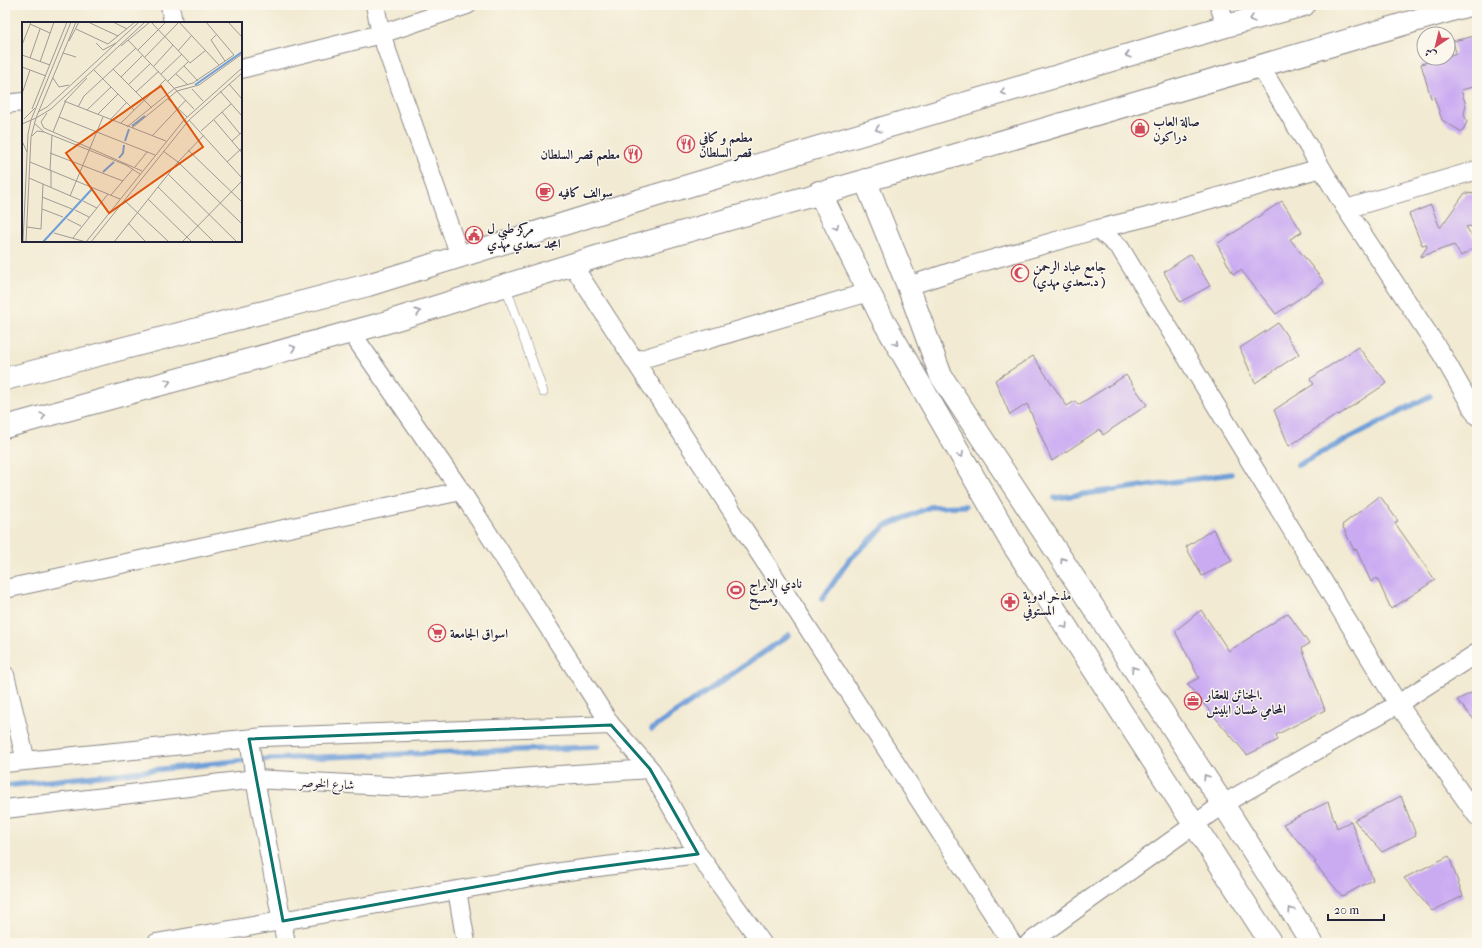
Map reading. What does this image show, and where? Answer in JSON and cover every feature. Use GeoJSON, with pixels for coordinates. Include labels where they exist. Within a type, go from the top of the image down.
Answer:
{"type":"FeatureCollection","features":[{"type":"Feature","properties":{"kind":"street"},"geometry":{"type":"LineString","coordinates":[[170,5],[173,22]]}},
{"type":"Feature","properties":{"kind":"street"},"geometry":{"type":"LineString","coordinates":[[375,5],[381,34],[460,256]]}},
{"type":"Feature","properties":{"kind":"street"},"geometry":{"type":"LineString","coordinates":[[242,69],[381,34],[466,5]]}},
{"type":"Feature","properties":{"kind":"street"},"geometry":{"type":"LineString","coordinates":[[1220,5],[1226,26]]}},
{"type":"Feature","properties":{"kind":"street"},"geometry":{"type":"LineString","coordinates":[[5,379],[368,285],[644,199],[1226,26],[1304,5]]}},
{"type":"Feature","properties":{"kind":"street"},"geometry":{"type":"LineString","coordinates":[[5,427],[351,332],[572,264],[1469,5]]}},
{"type":"Feature","properties":{"kind":"street"},"geometry":{"type":"LineString","coordinates":[[1260,66],[1346,209],[1443,356],[1477,416]]}},
{"type":"Feature","properties":{"kind":"street"},"geometry":{"type":"LineString","coordinates":[[5,104],[22,102]]}},
{"type":"Feature","properties":{"kind":"street"},"geometry":{"type":"LineString","coordinates":[[908,286],[969,266],[1098,229],[1147,218],[1321,168]]}},
{"type":"Feature","properties":{"kind":"street"},"geometry":{"type":"LineString","coordinates":[[1346,209],[1477,170]]}},
{"type":"Feature","properties":{"kind":"street"},"geometry":{"type":"LineString","coordinates":[[865,180],[908,286],[941,376],[1224,804],[1312,943]]}},
{"type":"Feature","properties":{"kind":"street"},"geometry":{"type":"LineString","coordinates":[[819,192],[887,327],[1010,540],[1271,943]]}},
{"type":"Feature","properties":{"kind":"street"},"geometry":{"type":"LineString","coordinates":[[1098,229],[1120,248],[1398,704],[1477,816]]}},
{"type":"Feature","properties":{"kind":"street"},"geometry":{"type":"LineString","coordinates":[[572,264],[1012,943]]}},
{"type":"Feature","properties":{"kind":"street"},"geometry":{"type":"LineString","coordinates":[[635,361],[869,292]]}},
{"type":"Feature","properties":{"kind":"street"},"geometry":{"type":"LineString","coordinates":[[351,332],[461,491],[611,725],[650,769],[698,854],[762,943]]}},
{"type":"Feature","properties":{"kind":"street"},"geometry":{"type":"LineString","coordinates":[[5,589],[461,491]]}},
{"type":"Feature","properties":{"kind":"street"},"geometry":{"type":"LineString","coordinates":[[1029,943],[1224,804],[1398,704],[1477,653]]}},
{"type":"Feature","properties":{"kind":"street"},"geometry":{"type":"LineString","coordinates":[[5,675],[26,761]]}},
{"type":"Feature","properties":{"kind":"street"},"geometry":{"type":"LineString","coordinates":[[5,763],[249,739],[611,725]]}},
{"type":"Feature","properties":{"kind":"street"},"geometry":{"type":"LineString","coordinates":[[249,739],[255,779],[286,943]]}},
{"type":"Feature","properties":{"kind":"street","name":"شارع الخوصر"},"geometry":{"type":"LineString","coordinates":[[5,809],[255,779],[405,787],[650,769]]}},
{"type":"Feature","properties":{"kind":"street"},"geometry":{"type":"LineString","coordinates":[[156,943],[560,872],[698,854]]}},
{"type":"Feature","properties":{"kind":"street"},"geometry":{"type":"LineString","coordinates":[[457,890],[466,943]]}},
{"type":"Feature","properties":{"kind":"lane"},"geometry":{"type":"LineString","coordinates":[[505,285],[543,392]]}},
{"type":"Feature","properties":{"kind":"highlighted area"},"geometry":{"type":"Polygon","coordinates":[[[611,725],[650,769],[698,854],[560,872],[283,921],[249,739],[611,725]]]}},
{"type":"Feature","properties":{"kind":"building"},"geometry":{"type":"Polygon","coordinates":[[[1475,36],[1477,43],[1477,86],[1461,90],[1466,105],[1464,114],[1467,122],[1462,132],[1442,120],[1434,97],[1431,98],[1422,66],[1456,66],[1456,40],[1475,36]]]}},
{"type":"Feature","properties":{"kind":"building"},"geometry":{"type":"Polygon","coordinates":[[[1465,193],[1477,194],[1477,225],[1466,227],[1477,243],[1477,246],[1461,256],[1454,245],[1420,257],[1427,247],[1426,244],[1422,245],[1409,214],[1431,205],[1440,228],[1465,193]]]}},
{"type":"Feature","properties":{"kind":"building"},"geometry":{"type":"Polygon","coordinates":[[[1282,201],[1302,232],[1290,239],[1324,282],[1276,314],[1241,270],[1233,274],[1217,244],[1282,201]]]}},
{"type":"Feature","properties":{"kind":"building"},"geometry":{"type":"Polygon","coordinates":[[[1191,254],[1210,286],[1180,302],[1164,272],[1191,254]]]}},
{"type":"Feature","properties":{"kind":"building"},"geometry":{"type":"Polygon","coordinates":[[[1278,323],[1299,354],[1255,383],[1240,348],[1278,323]]]}},
{"type":"Feature","properties":{"kind":"building"},"geometry":{"type":"Polygon","coordinates":[[[1358,347],[1387,383],[1289,446],[1274,410],[1314,384],[1310,379],[1358,347]]]}},
{"type":"Feature","properties":{"kind":"building"},"geometry":{"type":"Polygon","coordinates":[[[1033,356],[1067,406],[1075,401],[1078,405],[1126,375],[1147,405],[1103,435],[1100,429],[1052,461],[1027,404],[1010,415],[995,380],[1033,356]]]}},
{"type":"Feature","properties":{"kind":"building"},"geometry":{"type":"Polygon","coordinates":[[[1380,496],[1398,521],[1395,523],[1435,580],[1391,609],[1377,578],[1371,582],[1356,549],[1354,550],[1342,525],[1380,496]]]}},
{"type":"Feature","properties":{"kind":"building"},"geometry":{"type":"Polygon","coordinates":[[[1213,529],[1232,561],[1202,576],[1186,547],[1213,529]]]}},
{"type":"Feature","properties":{"kind":"building"},"geometry":{"type":"Polygon","coordinates":[[[1201,610],[1229,651],[1288,613],[1309,644],[1302,648],[1325,710],[1276,735],[1278,740],[1247,755],[1187,684],[1199,678],[1175,631],[1201,610]]]}},
{"type":"Feature","properties":{"kind":"building"},"geometry":{"type":"Polygon","coordinates":[[[1477,690],[1477,723],[1457,700],[1477,690]]]}},
{"type":"Feature","properties":{"kind":"building"},"geometry":{"type":"Polygon","coordinates":[[[1401,796],[1416,835],[1382,852],[1354,820],[1401,796]]]}},
{"type":"Feature","properties":{"kind":"building"},"geometry":{"type":"Polygon","coordinates":[[[1328,802],[1337,828],[1351,821],[1373,880],[1342,896],[1314,863],[1316,862],[1283,824],[1328,802]]]}},
{"type":"Feature","properties":{"kind":"building"},"geometry":{"type":"Polygon","coordinates":[[[1449,856],[1463,896],[1432,911],[1404,878],[1449,856]]]}},
{"type":"Feature","properties":{"kind":"waterway"},"geometry":{"type":"LineString","coordinates":[[1298,465],[1430,396]]}},
{"type":"Feature","properties":{"kind":"waterway"},"geometry":{"type":"LineString","coordinates":[[1055,498],[1231,474]]}},
{"type":"Feature","properties":{"kind":"waterway"},"geometry":{"type":"LineString","coordinates":[[822,599],[849,560],[884,527],[930,507],[965,506]]}},
{"type":"Feature","properties":{"kind":"waterway"},"geometry":{"type":"LineString","coordinates":[[652,729],[789,635]]}},
{"type":"Feature","properties":{"kind":"waterway"},"geometry":{"type":"LineString","coordinates":[[5,786],[246,760],[598,747]]}},
{"type":"Feature","properties":{"kind":"place","name":"صالة العاب دراكون"},"geometry":{"type":"Point","coordinates":[1140,128]}},
{"type":"Feature","properties":{"kind":"place","name":"مطعم و كافي قصر السلطان"},"geometry":{"type":"Point","coordinates":[686,144]}},
{"type":"Feature","properties":{"kind":"place","name":"مطعم قصر السلطان"},"geometry":{"type":"Point","coordinates":[633,154]}},
{"type":"Feature","properties":{"kind":"place","name":"سوالف كافيه"},"geometry":{"type":"Point","coordinates":[545,192]}},
{"type":"Feature","properties":{"kind":"place","name":"مركز طبي ل امجد سعدي مهدي"},"geometry":{"type":"Point","coordinates":[474,235]}},
{"type":"Feature","properties":{"kind":"place","name":"جامع عباد الرحمن (د.سعدي مهدي )"},"geometry":{"type":"Point","coordinates":[1020,273]}},
{"type":"Feature","properties":{"kind":"place","name":"نادي الابراج ومسبح"},"geometry":{"type":"Point","coordinates":[736,590]}},
{"type":"Feature","properties":{"kind":"place","name":"مذخر ادویة المستوفي"},"geometry":{"type":"Point","coordinates":[1010,602]}},
{"type":"Feature","properties":{"kind":"place","name":"اسواق الجامعة"},"geometry":{"type":"Point","coordinates":[437,633]}},
{"type":"Feature","properties":{"kind":"place","name":"الجنائن للعقار. المحامي غسان ابليش"},"geometry":{"type":"Point","coordinates":[1193,701]}}]}
